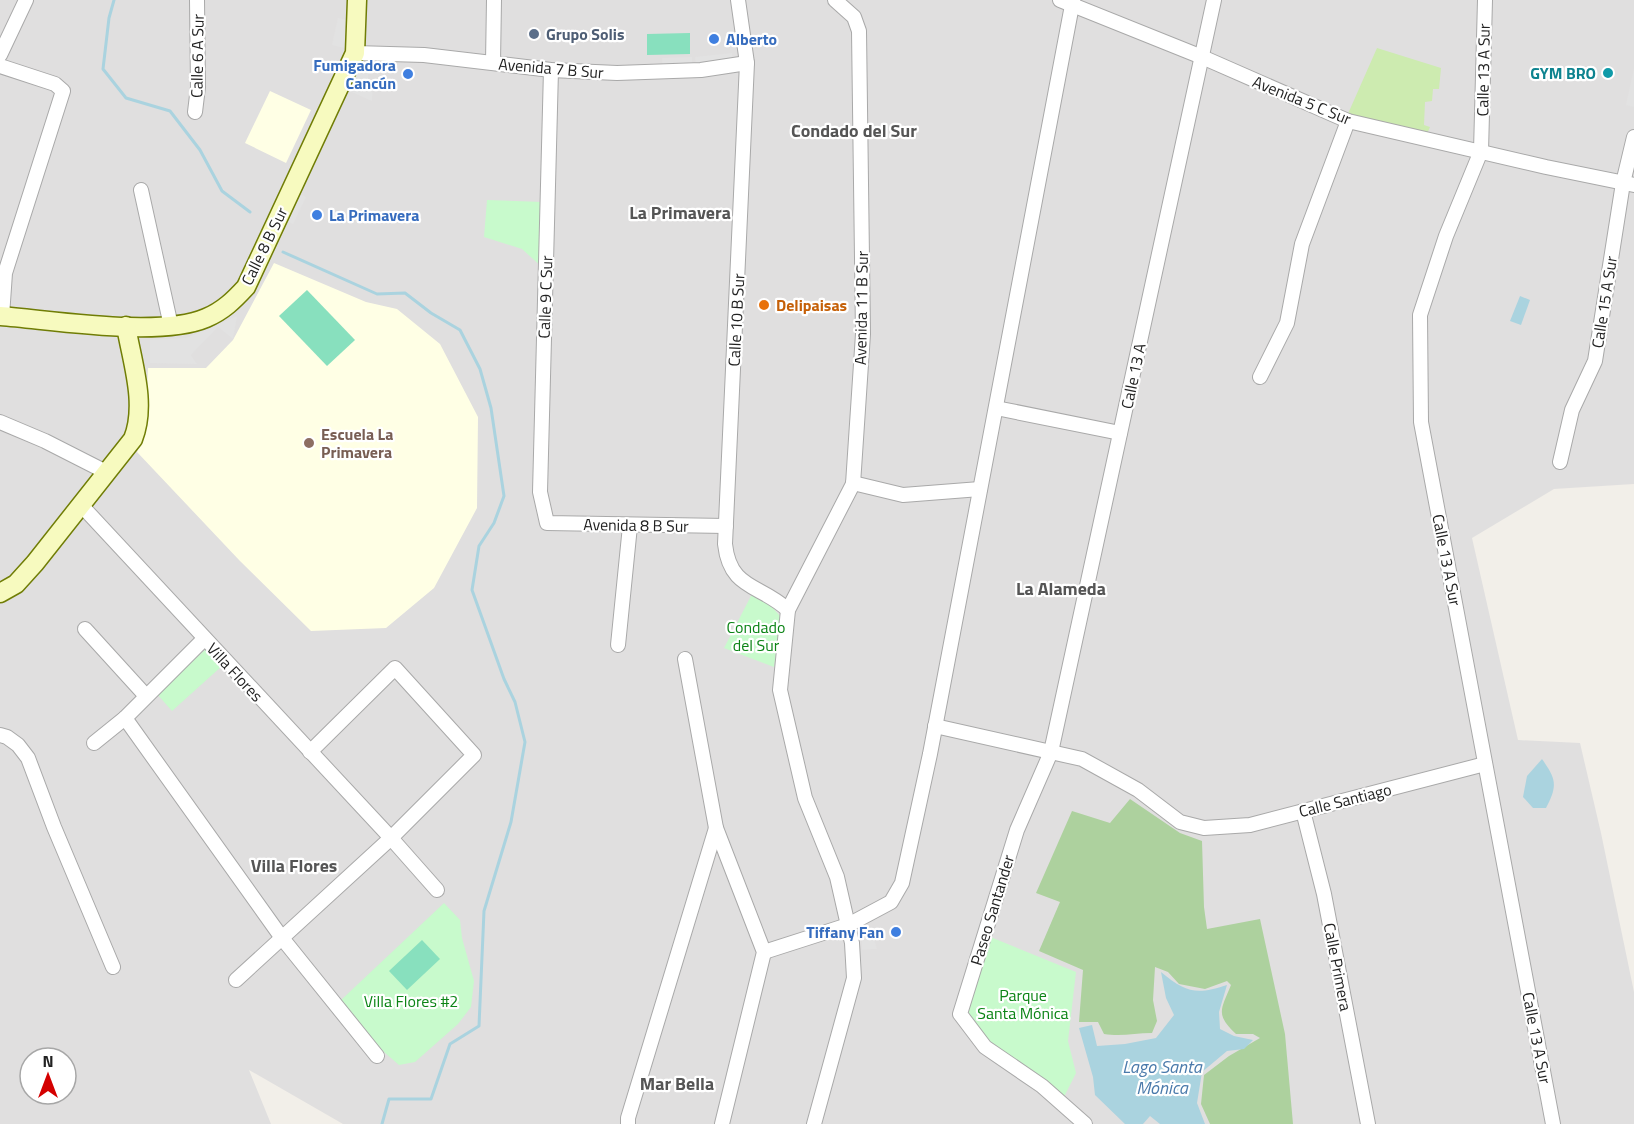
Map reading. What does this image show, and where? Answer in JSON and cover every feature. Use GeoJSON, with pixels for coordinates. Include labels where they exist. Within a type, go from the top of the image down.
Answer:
{"type":"FeatureCollection","features":[{"type":"Feature","properties":{"kind":"street"},"geometry":{"type":"LineString","coordinates":[[0,55],[27,0]]}},
{"type":"Feature","properties":{"kind":"street","name":"Calle 6 A Sur"},"geometry":{"type":"LineString","coordinates":[[195,112],[198,87],[197,0]]}},
{"type":"Feature","properties":{"kind":"street","name":"Calle 8 B Sur"},"geometry":{"type":"LineString","coordinates":[[1,316],[126,326],[171,326],[206,318],[230,304],[246,287],[355,53],[357,0]]}},
{"type":"Feature","properties":{"kind":"street"},"geometry":{"type":"LineString","coordinates":[[493,62],[495,0]]}},
{"type":"Feature","properties":{"kind":"street","name":"Calle 10 B Sur"},"geometry":{"type":"LineString","coordinates":[[738,0],[747,63],[726,526],[727,558],[736,576],[781,603],[788,610]]}},
{"type":"Feature","properties":{"kind":"street","name":"Avenida 11 B Sur"},"geometry":{"type":"LineString","coordinates":[[788,610],[853,483],[863,334],[860,31],[854,17],[835,0]]}},
{"type":"Feature","properties":{"kind":"street","name":"Calle 13 A"},"geometry":{"type":"LineString","coordinates":[[1052,752],[1214,0]]}},
{"type":"Feature","properties":{"kind":"street","name":"Calle 13 A Sur"},"geometry":{"type":"LineString","coordinates":[[1483,0],[1481,151],[1446,236],[1420,315],[1421,422],[1553,1124]]}},
{"type":"Feature","properties":{"kind":"street"},"geometry":{"type":"LineString","coordinates":[[764,952],[848,925],[891,902],[902,883],[935,726],[996,408],[1069,2]]}},
{"type":"Feature","properties":{"kind":"street","name":"Avenida 5 C Sur"},"geometry":{"type":"LineString","coordinates":[[1069,2],[1348,121],[1629,184]]}},
{"type":"Feature","properties":{"kind":"street","name":"Avenida 7 B Sur"},"geometry":{"type":"LineString","coordinates":[[355,53],[424,55],[551,70],[648,74],[701,70],[747,63]]}},
{"type":"Feature","properties":{"kind":"street"},"geometry":{"type":"LineString","coordinates":[[0,66],[55,84],[63,91],[5,273],[1,316]]}},
{"type":"Feature","properties":{"kind":"street","name":"Calle 9 C Sur"},"geometry":{"type":"LineString","coordinates":[[547,523],[540,492],[551,70]]}},
{"type":"Feature","properties":{"kind":"street"},"geometry":{"type":"LineString","coordinates":[[1260,377],[1287,323],[1302,244],[1348,121]]}},
{"type":"Feature","properties":{"kind":"street","name":"Calle 15 A Sur"},"geometry":{"type":"LineString","coordinates":[[1560,462],[1572,410],[1595,361],[1629,184],[1634,137]]}},
{"type":"Feature","properties":{"kind":"street"},"geometry":{"type":"LineString","coordinates":[[141,190],[171,326]]}},
{"type":"Feature","properties":{"kind":"street"},"geometry":{"type":"LineString","coordinates":[[8,588],[81,505],[133,439],[138,425],[135,376],[126,326]]}},
{"type":"Feature","properties":{"kind":"street"},"geometry":{"type":"LineString","coordinates":[[996,408],[1120,433]]}},
{"type":"Feature","properties":{"kind":"street"},"geometry":{"type":"LineString","coordinates":[[0,422],[45,441],[106,472]]}},
{"type":"Feature","properties":{"kind":"street"},"geometry":{"type":"LineString","coordinates":[[853,483],[903,495],[980,489]]}},
{"type":"Feature","properties":{"kind":"street","name":"Villa Flores"},"geometry":{"type":"LineString","coordinates":[[81,505],[437,890]]}},
{"type":"Feature","properties":{"kind":"street","name":"Avenida 8 B Sur"},"geometry":{"type":"LineString","coordinates":[[547,523],[726,526]]}},
{"type":"Feature","properties":{"kind":"street"},"geometry":{"type":"LineString","coordinates":[[618,645],[630,526]]}},
{"type":"Feature","properties":{"kind":"street"},"geometry":{"type":"LineString","coordinates":[[788,610],[780,690],[805,798],[837,877],[852,943],[854,978],[814,1124]]}},
{"type":"Feature","properties":{"kind":"street"},"geometry":{"type":"LineString","coordinates":[[85,629],[146,696]]}},
{"type":"Feature","properties":{"kind":"street"},"geometry":{"type":"LineString","coordinates":[[94,743],[125,717],[204,639]]}},
{"type":"Feature","properties":{"kind":"street"},"geometry":{"type":"LineString","coordinates":[[685,659],[716,828],[764,952],[722,1124]]}},
{"type":"Feature","properties":{"kind":"street"},"geometry":{"type":"LineString","coordinates":[[236,980],[391,838],[474,755],[395,668],[310,752]]}},
{"type":"Feature","properties":{"kind":"street"},"geometry":{"type":"LineString","coordinates":[[125,717],[282,938],[377,1056]]}},
{"type":"Feature","properties":{"kind":"street"},"geometry":{"type":"LineString","coordinates":[[935,726],[1052,752]]}},
{"type":"Feature","properties":{"kind":"street"},"geometry":{"type":"LineString","coordinates":[[0,735],[18,745],[28,758],[112,967]]}},
{"type":"Feature","properties":{"kind":"street","name":"Calle Santiago"},"geometry":{"type":"LineString","coordinates":[[1052,752],[1082,759],[1138,790],[1180,822],[1204,828],[1250,825],[1485,764]]}},
{"type":"Feature","properties":{"kind":"street","name":"Paseo Santander"},"geometry":{"type":"LineString","coordinates":[[1052,752],[1017,830],[960,1014],[985,1047],[1042,1086],[1085,1124]]}},
{"type":"Feature","properties":{"kind":"street","name":"Calle Primera"},"geometry":{"type":"LineString","coordinates":[[1303,811],[1324,894],[1368,1124]]}},
{"type":"Feature","properties":{"kind":"street"},"geometry":{"type":"LineString","coordinates":[[628,1124],[716,828]]}},
{"type":"Feature","properties":{"kind":"shaded area"},"geometry":{"type":"Polygon","coordinates":[[[0,0],[1634,0],[1634,484],[1554,489],[1472,538],[1518,740],[1580,743],[1634,992],[1634,1124],[343,1124],[249,1070],[271,1124],[0,1124],[0,0]]]}},
{"type":"Feature","properties":{"kind":"shaded area"},"geometry":{"type":"Polygon","coordinates":[[[338,18],[352,21],[345,48],[332,45],[338,18]]]}},
{"type":"Feature","properties":{"kind":"shaded area"},"geometry":{"type":"Polygon","coordinates":[[[732,53],[732,60],[696,64],[695,57],[732,53]]]}},
{"type":"Feature","properties":{"kind":"shaded area"},"geometry":{"type":"Polygon","coordinates":[[[692,57],[692,67],[663,68],[662,58],[692,57]]]}},
{"type":"Feature","properties":{"kind":"shaded area"},"geometry":{"type":"Polygon","coordinates":[[[358,67],[368,67],[368,80],[373,80],[372,101],[347,90],[358,67]]]}},
{"type":"Feature","properties":{"kind":"shaded area"},"geometry":{"type":"Polygon","coordinates":[[[1634,69],[1634,107],[1626,105],[1634,69]]]}},
{"type":"Feature","properties":{"kind":"shaded area"},"geometry":{"type":"Polygon","coordinates":[[[270,91],[311,110],[286,163],[245,143],[270,91]]]}},
{"type":"Feature","properties":{"kind":"shaded area"},"geometry":{"type":"Polygon","coordinates":[[[299,194],[306,197],[293,224],[286,221],[299,194]]]}},
{"type":"Feature","properties":{"kind":"shaded area","name":"Escuela La Primavera"},"geometry":{"type":"Polygon","coordinates":[[[274,263],[366,302],[397,309],[440,344],[478,417],[477,508],[434,588],[386,628],[311,631],[240,561],[137,452],[145,433],[148,368],[206,368],[233,340],[274,263]]]}},
{"type":"Feature","properties":{"kind":"shaded area"},"geometry":{"type":"Polygon","coordinates":[[[237,316],[233,339],[218,327],[191,355],[197,364],[150,363],[150,340],[186,338],[237,316]]]}},
{"type":"Feature","properties":{"kind":"shaded area"},"geometry":{"type":"Polygon","coordinates":[[[870,927],[877,949],[862,950],[862,930],[870,927]]]}},
{"type":"Feature","properties":{"kind":"green space"},"geometry":{"type":"Polygon","coordinates":[[[690,33],[690,54],[647,55],[647,34],[690,33]]]}},
{"type":"Feature","properties":{"kind":"green space"},"geometry":{"type":"Polygon","coordinates":[[[1377,48],[1441,68],[1439,89],[1433,89],[1432,101],[1425,102],[1424,125],[1430,127],[1426,136],[1347,116],[1377,48]]]}},
{"type":"Feature","properties":{"kind":"green space"},"geometry":{"type":"Polygon","coordinates":[[[487,200],[543,202],[543,268],[522,249],[484,237],[487,200]]]}},
{"type":"Feature","properties":{"kind":"green space"},"geometry":{"type":"Polygon","coordinates":[[[307,290],[355,340],[327,366],[279,316],[307,290]]]}},
{"type":"Feature","properties":{"kind":"green space","name":"Condado del Sur"},"geometry":{"type":"Polygon","coordinates":[[[752,594],[771,606],[781,617],[774,667],[724,648],[752,594]]]}},
{"type":"Feature","properties":{"kind":"green space"},"geometry":{"type":"Polygon","coordinates":[[[206,649],[222,666],[172,711],[157,694],[206,649]]]}},
{"type":"Feature","properties":{"kind":"green space"},"geometry":{"type":"Polygon","coordinates":[[[1130,799],[1180,833],[1202,841],[1207,929],[1260,919],[1285,1034],[1293,1124],[1210,1124],[1201,1104],[1204,1075],[1229,1056],[1260,1038],[1253,1034],[1236,1034],[1225,1021],[1222,1011],[1231,985],[1227,981],[1205,989],[1179,984],[1168,972],[1155,967],[1153,1000],[1157,1021],[1152,1033],[1110,1035],[1104,1034],[1098,1022],[1079,1022],[1083,970],[1039,951],[1060,902],[1036,893],[1072,811],[1110,823],[1130,799]]]}},
{"type":"Feature","properties":{"kind":"green space","name":"Villa Flores #2"},"geometry":{"type":"Polygon","coordinates":[[[444,903],[460,920],[462,938],[474,981],[471,1007],[458,1024],[415,1062],[399,1065],[384,1052],[340,1001],[444,903]]]}},
{"type":"Feature","properties":{"kind":"green space","name":"Parque Santa Mónica"},"geometry":{"type":"Polygon","coordinates":[[[988,936],[1076,972],[1068,1041],[1076,1073],[1064,1097],[990,1045],[965,1011],[988,936]]]}},
{"type":"Feature","properties":{"kind":"green space"},"geometry":{"type":"Polygon","coordinates":[[[422,940],[440,959],[407,990],[389,971],[422,940]]]}},
{"type":"Feature","properties":{"kind":"water"},"geometry":{"type":"Polygon","coordinates":[[[1520,296],[1530,300],[1521,325],[1510,321],[1520,296]]]}},
{"type":"Feature","properties":{"kind":"water"},"geometry":{"type":"Polygon","coordinates":[[[1542,759],[1553,777],[1554,788],[1546,808],[1533,808],[1523,797],[1527,776],[1542,759]]]}},
{"type":"Feature","properties":{"kind":"water","name":"Lago Santa Mónica"},"geometry":{"type":"Polygon","coordinates":[[[1161,972],[1178,984],[1192,990],[1208,990],[1227,985],[1219,1012],[1220,1029],[1234,1036],[1253,1040],[1244,1049],[1227,1051],[1202,1072],[1197,1103],[1205,1124],[1160,1124],[1150,1116],[1143,1124],[1125,1124],[1095,1095],[1093,1077],[1079,1028],[1092,1025],[1097,1046],[1156,1038],[1174,1015],[1166,998],[1161,972]]]}},
{"type":"Feature","properties":{"kind":"waterway"},"geometry":{"type":"LineString","coordinates":[[114,0],[109,18],[103,69],[126,98],[170,111],[200,150],[222,191],[250,212]]}},
{"type":"Feature","properties":{"kind":"waterway"},"geometry":{"type":"LineString","coordinates":[[283,252],[377,294],[405,293],[431,313],[460,330],[480,369],[491,408],[504,496],[494,523],[479,546],[472,590],[504,679],[515,702],[525,742],[511,822],[484,911],[479,1026],[450,1044],[431,1099],[389,1099],[382,1124]]}},
{"type":"Feature","properties":{"kind":"place","name":"Grupo Solis"},"geometry":{"type":"Point","coordinates":[534,34]}},
{"type":"Feature","properties":{"kind":"place","name":"Alberto"},"geometry":{"type":"Point","coordinates":[714,39]}},
{"type":"Feature","properties":{"kind":"place","name":"GYM BRO"},"geometry":{"type":"Point","coordinates":[1608,73]}},
{"type":"Feature","properties":{"kind":"place","name":"Fumigadora Cancún"},"geometry":{"type":"Point","coordinates":[408,74]}},
{"type":"Feature","properties":{"kind":"place","name":"La Primavera"},"geometry":{"type":"Point","coordinates":[317,215]}},
{"type":"Feature","properties":{"kind":"place","name":"Delipaisas"},"geometry":{"type":"Point","coordinates":[764,305]}},
{"type":"Feature","properties":{"kind":"place","name":"Escuela La Primavera"},"geometry":{"type":"Point","coordinates":[309,443]}},
{"type":"Feature","properties":{"kind":"place","name":"Tiffany Fan"},"geometry":{"type":"Point","coordinates":[896,932]}},
{"type":"Feature","properties":{"kind":"district","name":"Condado del Sur"},"geometry":{"type":"Point","coordinates":[854,131]}},
{"type":"Feature","properties":{"kind":"district","name":"La Primavera"},"geometry":{"type":"Point","coordinates":[680,213]}},
{"type":"Feature","properties":{"kind":"district","name":"La Alameda"},"geometry":{"type":"Point","coordinates":[1061,589]}},
{"type":"Feature","properties":{"kind":"district","name":"Villa Flores"},"geometry":{"type":"Point","coordinates":[294,866]}},
{"type":"Feature","properties":{"kind":"district","name":"Mar Bella"},"geometry":{"type":"Point","coordinates":[677,1084]}}]}
